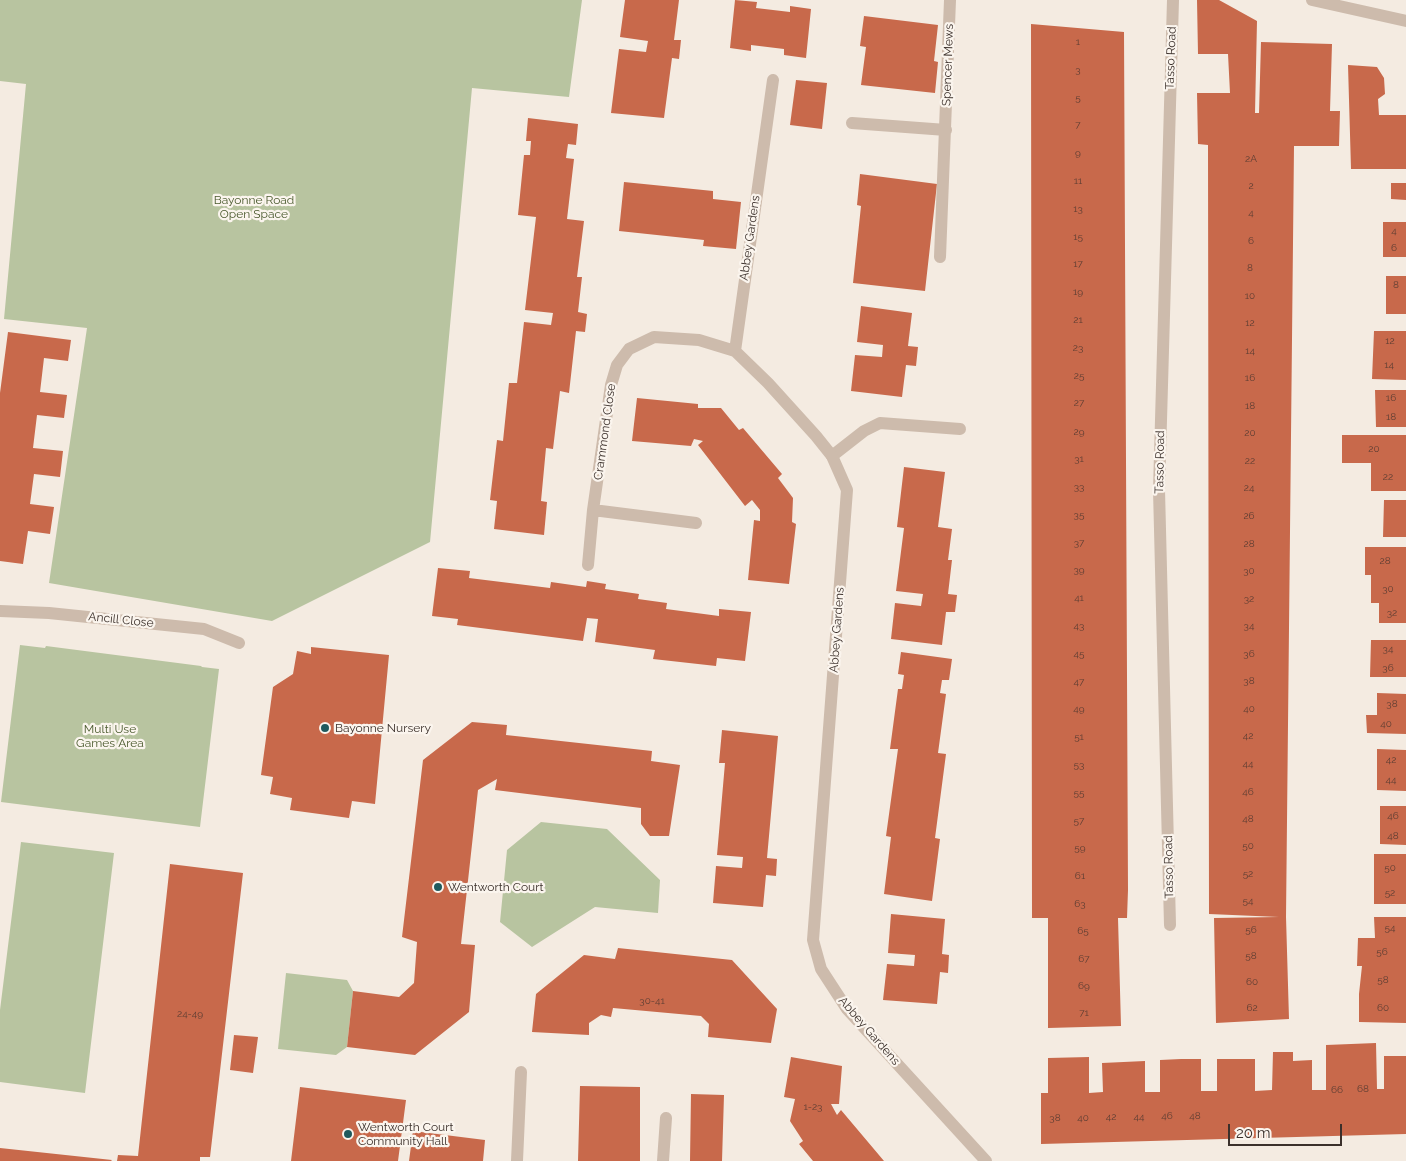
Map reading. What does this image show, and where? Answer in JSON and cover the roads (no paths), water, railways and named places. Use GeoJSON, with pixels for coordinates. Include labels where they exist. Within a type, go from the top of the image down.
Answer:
{"type":"FeatureCollection","features":[{"type":"Feature","properties":{"kind":"street","name":"Spencer Mews"},"geometry":{"type":"LineString","coordinates":[[940,257],[950,0]]}},
{"type":"Feature","properties":{"kind":"street","name":"Tasso Road"},"geometry":{"type":"LineString","coordinates":[[1170,925],[1159,490],[1173,0]]}},
{"type":"Feature","properties":{"kind":"street"},"geometry":{"type":"LineString","coordinates":[[1312,0],[1406,21]]}},
{"type":"Feature","properties":{"kind":"street","name":"Abbey Gardens"},"geometry":{"type":"LineString","coordinates":[[773,80],[735,351],[768,382],[832,456],[847,490],[813,940],[821,969],[847,1010],[986,1161]]}},
{"type":"Feature","properties":{"kind":"street"},"geometry":{"type":"LineString","coordinates":[[852,123],[946,130]]}},
{"type":"Feature","properties":{"kind":"street","name":"Crammond Close"},"geometry":{"type":"LineString","coordinates":[[588,565],[611,385],[617,365],[629,349],[654,337],[699,340],[735,351]]}},
{"type":"Feature","properties":{"kind":"street"},"geometry":{"type":"LineString","coordinates":[[832,456],[864,431],[880,423],[960,429]]}},
{"type":"Feature","properties":{"kind":"street"},"geometry":{"type":"LineString","coordinates":[[594,510],[696,523]]}},
{"type":"Feature","properties":{"kind":"street","name":"Ancill Close"},"geometry":{"type":"LineString","coordinates":[[0,611],[49,613],[204,629],[239,643]]}},
{"type":"Feature","properties":{"kind":"street"},"geometry":{"type":"LineString","coordinates":[[517,1161],[521,1072]]}},
{"type":"Feature","properties":{"kind":"street"},"geometry":{"type":"LineString","coordinates":[[663,1161],[666,1118]]}},
{"type":"Feature","properties":{"kind":"place","name":"Bayonne Nursery"},"geometry":{"type":"Point","coordinates":[325,728]}},
{"type":"Feature","properties":{"kind":"place","name":"Wentworth Court"},"geometry":{"type":"Point","coordinates":[438,887]}},
{"type":"Feature","properties":{"kind":"place","name":"Wentworth Court Community Hall"},"geometry":{"type":"Point","coordinates":[348,1134]}},
{"type":"Feature","properties":{"kind":"park label","name":"Bayonne Road Open Space"},"geometry":{"type":"Point","coordinates":[254,207]}},
{"type":"Feature","properties":{"kind":"park label","name":"Multi Use Games Area"},"geometry":{"type":"Point","coordinates":[110,736]}}]}
